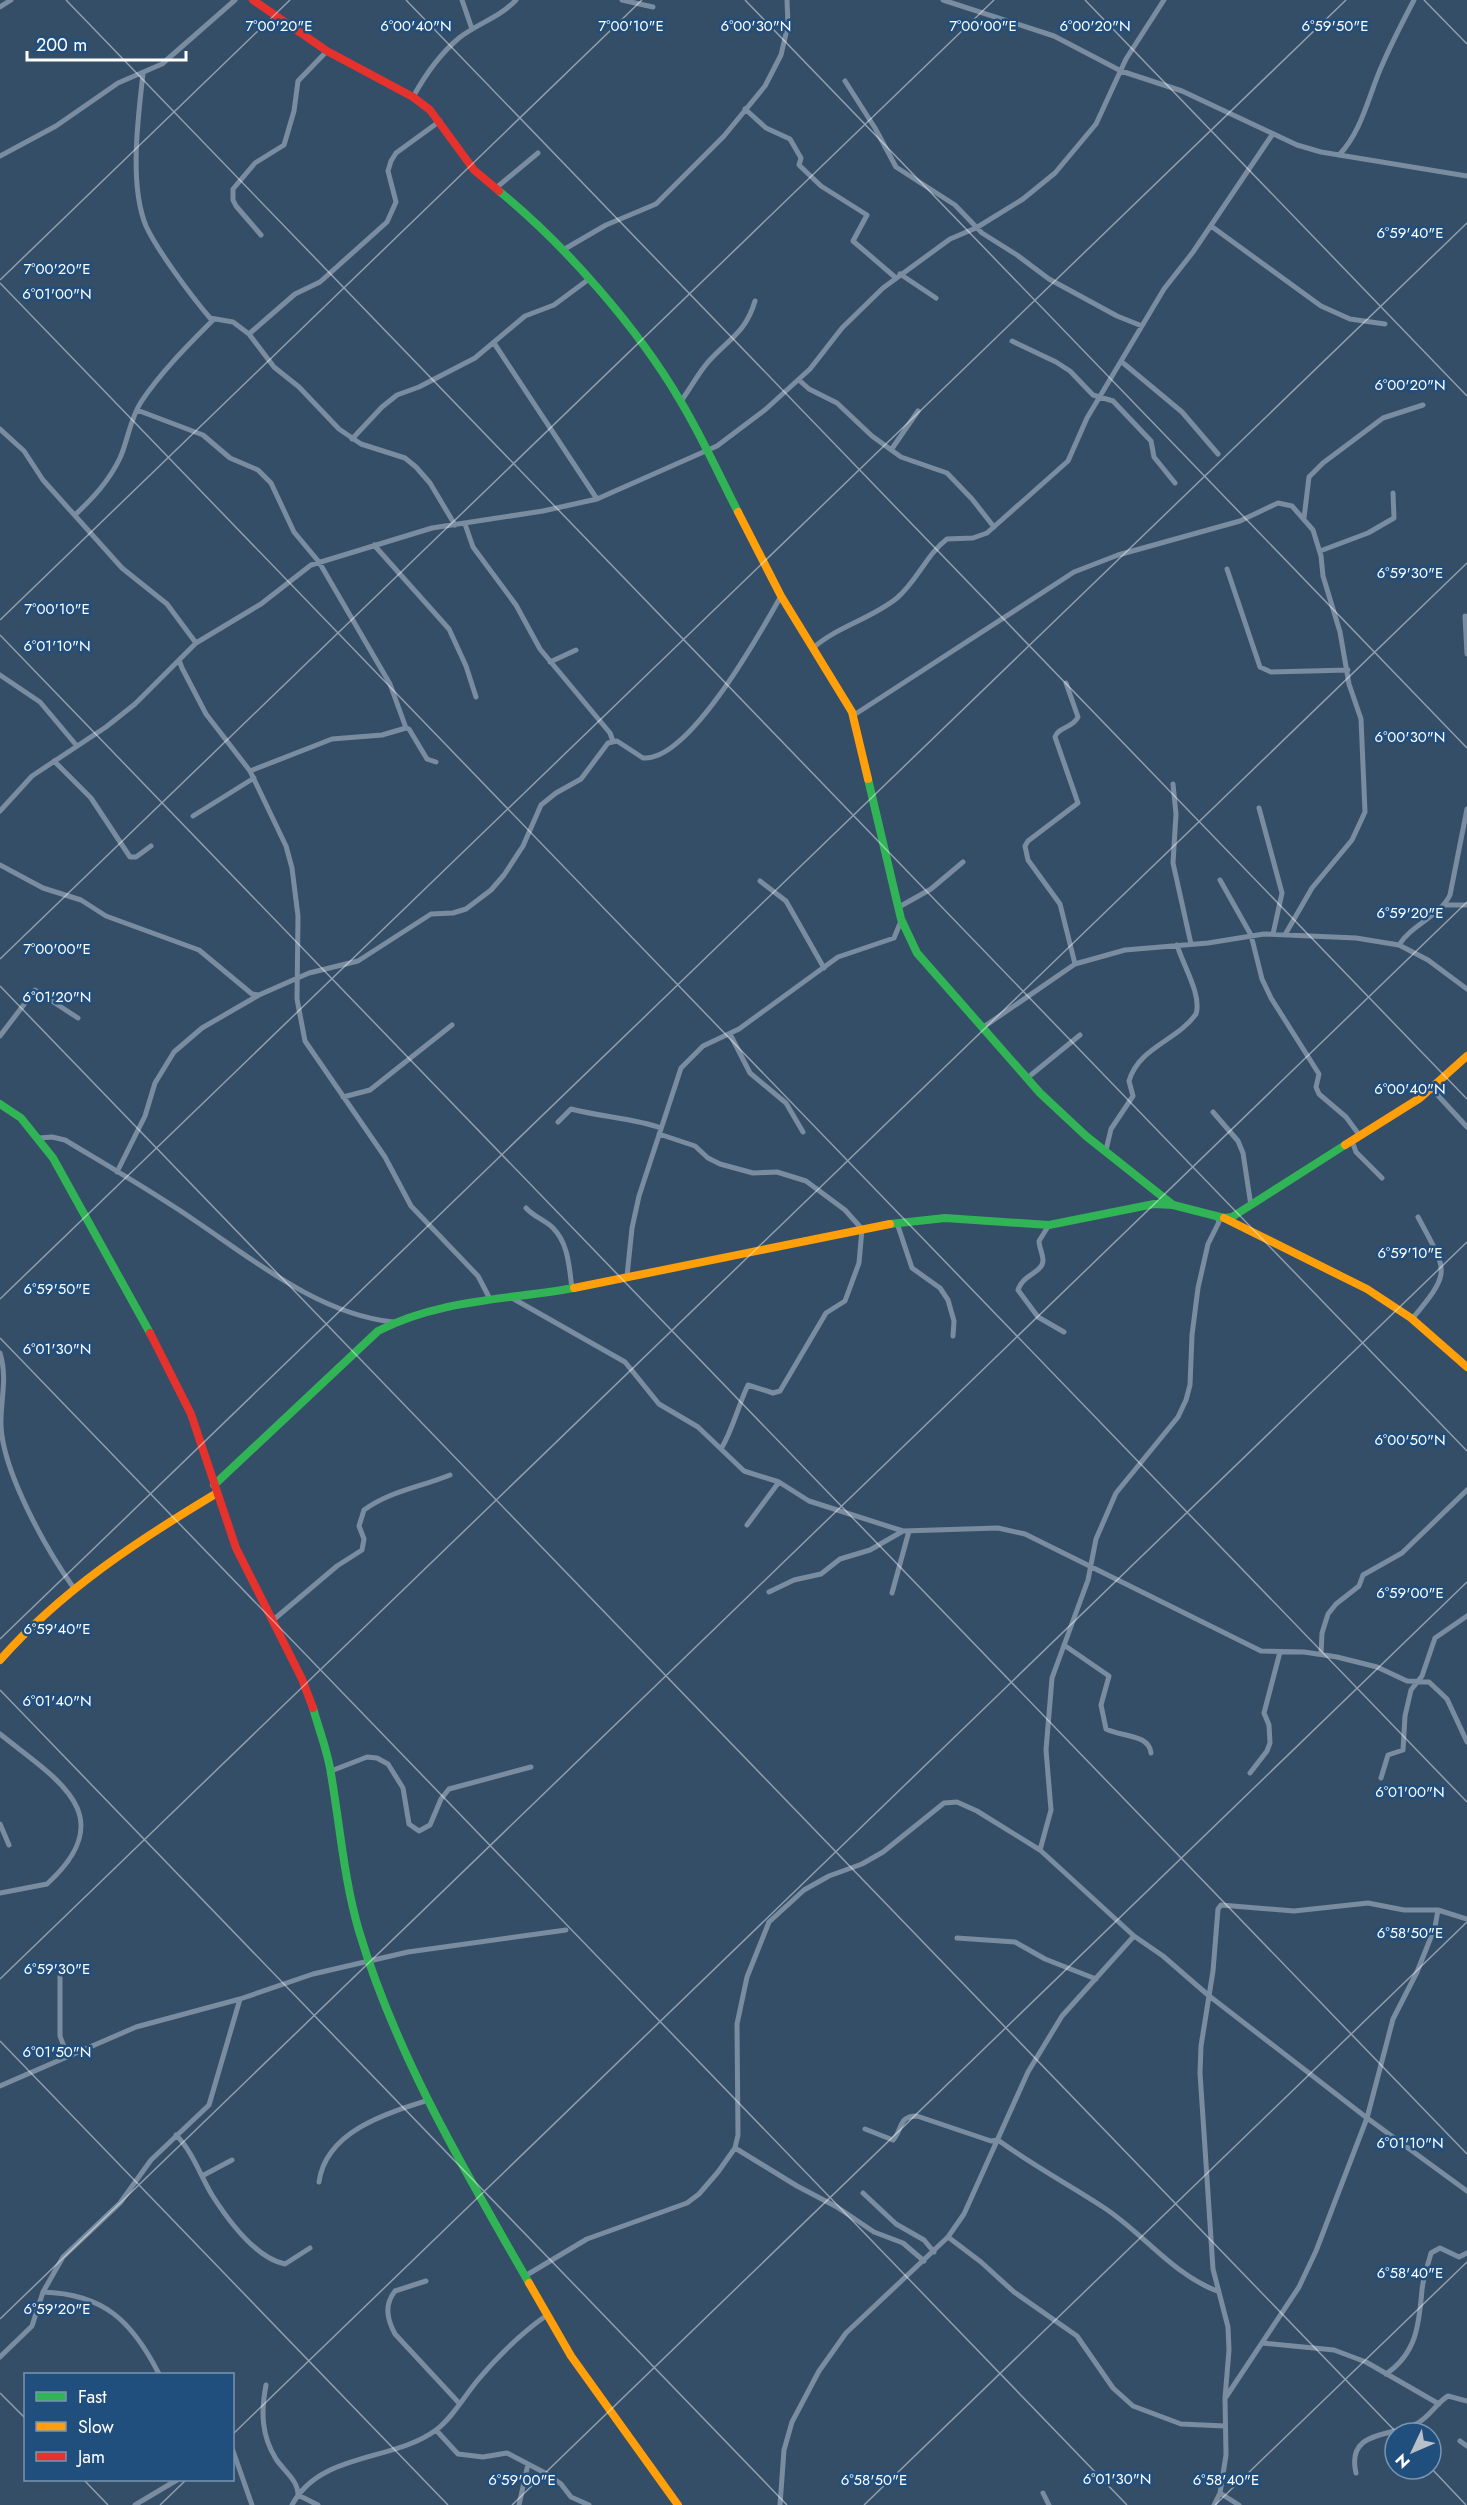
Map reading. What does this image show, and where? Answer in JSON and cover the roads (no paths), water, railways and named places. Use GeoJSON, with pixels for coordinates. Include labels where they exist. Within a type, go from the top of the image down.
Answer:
{"type":"FeatureCollection","features":[{"type":"Feature","properties":{"kind":"main road"},"geometry":{"type":"LineString","coordinates":[[253,0],[327,51],[413,97],[440,121],[464,159],[520,208],[563,250],[631,330],[681,401],[781,596],[854,715],[901,919],[925,963],[1026,1078],[1086,1136],[1173,1205]]}},
{"type":"Feature","properties":{"kind":"main road"},"geometry":{"type":"LineString","coordinates":[[1220,1217],[1232,1217],[1360,1136],[1432,1089],[1467,1056]]}},
{"type":"Feature","properties":{"kind":"main road"},"geometry":{"type":"LineString","coordinates":[[0,1104],[21,1118],[53,1158],[173,1374],[191,1414],[236,1548],[302,1679],[331,1771],[347,1881],[368,1961],[429,2100],[468,2175],[589,2384],[678,2505]]}},
{"type":"Feature","properties":{"kind":"main road"},"geometry":{"type":"LineString","coordinates":[[214,1485],[378,1331],[393,1322],[462,1302],[512,1298],[572,1288],[753,1248],[897,1222],[945,1218],[1049,1225],[1154,1204],[1173,1205],[1220,1217],[1341,1274],[1412,1319],[1467,1367]]}},
{"type":"Feature","properties":{"kind":"main road"},"geometry":{"type":"LineString","coordinates":[[0,1660],[36,1621],[73,1587],[217,1493]]}},
{"type":"Feature","properties":{"kind":"street"},"geometry":{"type":"LineString","coordinates":[[0,7],[11,0]]}},
{"type":"Feature","properties":{"kind":"street"},"geometry":{"type":"LineString","coordinates":[[0,156],[56,126],[118,82],[162,64],[235,0]]}},
{"type":"Feature","properties":{"kind":"street"},"geometry":{"type":"LineString","coordinates":[[462,0],[472,29]]}},
{"type":"Feature","properties":{"kind":"street"},"geometry":{"type":"LineString","coordinates":[[413,97],[450,47],[472,29],[500,16],[516,0]]}},
{"type":"Feature","properties":{"kind":"street"},"geometry":{"type":"LineString","coordinates":[[622,0],[653,7]]}},
{"type":"Feature","properties":{"kind":"street"},"geometry":{"type":"LineString","coordinates":[[563,250],[606,225],[656,204],[724,136],[765,86],[781,55],[788,25],[787,0]]}},
{"type":"Feature","properties":{"kind":"street"},"geometry":{"type":"LineString","coordinates":[[943,0],[1054,36],[1121,71],[1182,91],[1272,135],[1321,152],[1467,176]]}},
{"type":"Feature","properties":{"kind":"street"},"geometry":{"type":"LineString","coordinates":[[0,811],[32,776],[135,704],[196,643],[261,604],[305,569],[319,562],[432,528],[597,499],[708,451],[766,409],[799,380],[857,311],[898,276],[950,239],[976,228],[1037,189],[1074,153],[1096,124],[1121,71],[1164,0]]}},
{"type":"Feature","properties":{"kind":"street"},"geometry":{"type":"LineString","coordinates":[[1339,155],[1347,147],[1370,100],[1382,64],[1413,0]]}},
{"type":"Feature","properties":{"kind":"street"},"geometry":{"type":"LineString","coordinates":[[261,235],[232,200],[233,189],[255,164],[284,145],[294,111],[298,81],[327,51]]}},
{"type":"Feature","properties":{"kind":"street"},"geometry":{"type":"LineString","coordinates":[[142,74],[137,129],[137,182],[146,225],[196,300],[213,320],[233,322],[249,334],[274,367],[300,387],[339,429],[352,439],[374,450],[405,458],[416,467],[430,483],[454,525]]}},
{"type":"Feature","properties":{"kind":"street"},"geometry":{"type":"LineString","coordinates":[[845,81],[875,128],[896,167],[955,205],[970,218],[976,228],[1049,279],[1108,312],[1142,326]]}},
{"type":"Feature","properties":{"kind":"street"},"geometry":{"type":"LineString","coordinates":[[745,109],[766,128],[790,139],[801,158],[799,165],[820,186],[867,215],[853,241],[898,276],[936,298]]}},
{"type":"Feature","properties":{"kind":"street"},"geometry":{"type":"LineString","coordinates":[[249,334],[295,294],[321,282],[387,222],[396,202],[388,171],[391,161],[396,153],[440,121]]}},
{"type":"Feature","properties":{"kind":"street"},"geometry":{"type":"LineString","coordinates":[[813,648],[833,633],[895,599],[915,581],[928,557],[947,539],[973,538],[987,533],[1068,461],[1100,397],[1164,289],[1211,226],[1272,135]]}},
{"type":"Feature","properties":{"kind":"street"},"geometry":{"type":"LineString","coordinates":[[496,188],[538,153]]}},
{"type":"Feature","properties":{"kind":"street"},"geometry":{"type":"LineString","coordinates":[[1211,226],[1321,306],[1350,319],[1385,324]]}},
{"type":"Feature","properties":{"kind":"street"},"geometry":{"type":"LineString","coordinates":[[352,439],[397,395],[456,368],[494,342],[525,316],[554,305],[590,279]]}},
{"type":"Feature","properties":{"kind":"street"},"geometry":{"type":"LineString","coordinates":[[681,401],[708,362],[740,332],[752,313],[755,301]]}},
{"type":"Feature","properties":{"kind":"street"},"geometry":{"type":"LineString","coordinates":[[75,516],[93,499],[110,477],[120,458],[137,410],[194,338],[213,320]]}},
{"type":"Feature","properties":{"kind":"street"},"geometry":{"type":"LineString","coordinates":[[1012,341],[1056,362],[1093,395],[1113,401],[1151,441],[1154,458],[1174,483]]}},
{"type":"Feature","properties":{"kind":"street"},"geometry":{"type":"LineString","coordinates":[[494,342],[597,499]]}},
{"type":"Feature","properties":{"kind":"street"},"geometry":{"type":"LineString","coordinates":[[1122,362],[1182,412],[1218,454]]}},
{"type":"Feature","properties":{"kind":"street"},"geometry":{"type":"LineString","coordinates":[[799,380],[809,389],[837,404],[891,450],[913,462],[937,467],[947,473],[994,527]]}},
{"type":"Feature","properties":{"kind":"street"},"geometry":{"type":"LineString","coordinates":[[1304,518],[1309,477],[1383,418],[1423,405]]}},
{"type":"Feature","properties":{"kind":"street"},"geometry":{"type":"LineString","coordinates":[[137,410],[203,435],[230,458],[258,470],[271,483],[294,532],[319,562],[390,684],[406,728],[409,729],[427,759],[436,762]]}},
{"type":"Feature","properties":{"kind":"street"},"geometry":{"type":"LineString","coordinates":[[891,450],[918,411]]}},
{"type":"Feature","properties":{"kind":"street"},"geometry":{"type":"LineString","coordinates":[[0,429],[24,451],[43,480],[122,568],[167,604],[196,643]]}},
{"type":"Feature","properties":{"kind":"street"},"geometry":{"type":"LineString","coordinates":[[1320,551],[1368,533],[1394,518],[1393,493]]}},
{"type":"Feature","properties":{"kind":"street"},"geometry":{"type":"LineString","coordinates":[[854,715],[1074,572],[1118,555],[1240,521],[1278,503],[1292,506],[1313,530],[1320,551],[1323,576],[1340,632],[1349,684],[1361,719],[1365,812],[1352,840],[1312,888],[1286,933]]}},
{"type":"Feature","properties":{"kind":"street"},"geometry":{"type":"LineString","coordinates":[[465,524],[473,547],[510,596],[550,662],[610,733],[613,741]]}},
{"type":"Feature","properties":{"kind":"street"},"geometry":{"type":"LineString","coordinates":[[374,545],[449,629],[466,666],[476,697]]}},
{"type":"Feature","properties":{"kind":"street"},"geometry":{"type":"LineString","coordinates":[[1227,569],[1260,667],[1271,672],[1348,670]]}},
{"type":"Feature","properties":{"kind":"street"},"geometry":{"type":"LineString","coordinates":[[117,1172],[145,1116],[155,1083],[174,1052],[202,1028],[259,995],[309,973],[358,961],[394,940],[431,914],[461,912],[491,890],[523,846],[541,805],[555,793],[581,779],[604,746],[613,741],[621,743],[642,758],[661,756],[671,750],[703,715],[742,663],[781,596]]}},
{"type":"Feature","properties":{"kind":"street"},"geometry":{"type":"LineString","coordinates":[[1465,616],[1467,654]]}},
{"type":"Feature","properties":{"kind":"street"},"geometry":{"type":"LineString","coordinates":[[550,662],[576,650]]}},
{"type":"Feature","properties":{"kind":"street"},"geometry":{"type":"LineString","coordinates":[[179,660],[206,714],[254,778],[278,826],[292,868],[299,934],[298,1012],[303,1036],[385,1157],[411,1206],[478,1276],[490,1299]]}},
{"type":"Feature","properties":{"kind":"street"},"geometry":{"type":"LineString","coordinates":[[0,675],[40,702],[77,746]]}},
{"type":"Feature","properties":{"kind":"street"},"geometry":{"type":"LineString","coordinates":[[1066,682],[1078,717],[1076,722],[1057,732],[1055,737],[1078,803],[1033,837],[1025,846],[1028,860],[1060,904],[1075,964]]}},
{"type":"Feature","properties":{"kind":"street"},"geometry":{"type":"LineString","coordinates":[[250,771],[332,740],[382,735],[406,728]]}},
{"type":"Feature","properties":{"kind":"street"},"geometry":{"type":"LineString","coordinates":[[54,761],[91,798],[130,857],[136,857],[151,846]]}},
{"type":"Feature","properties":{"kind":"street"},"geometry":{"type":"LineString","coordinates":[[193,816],[254,778]]}},
{"type":"Feature","properties":{"kind":"street"},"geometry":{"type":"LineString","coordinates":[[1173,784],[1176,814],[1173,863],[1191,944]]}},
{"type":"Feature","properties":{"kind":"street"},"geometry":{"type":"LineString","coordinates":[[1259,807],[1282,893],[1273,934]]}},
{"type":"Feature","properties":{"kind":"street"},"geometry":{"type":"LineString","coordinates":[[1441,907],[1450,895],[1467,809]]}},
{"type":"Feature","properties":{"kind":"street"},"geometry":{"type":"LineString","coordinates":[[898,907],[931,889],[963,862]]}},
{"type":"Feature","properties":{"kind":"street"},"geometry":{"type":"LineString","coordinates":[[0,864],[43,888],[81,900],[106,916],[199,950],[234,976],[247,990],[259,995]]}},
{"type":"Feature","properties":{"kind":"street"},"geometry":{"type":"LineString","coordinates":[[1220,880],[1251,935],[1262,979],[1271,998],[1319,1074],[1317,1087],[1320,1094],[1346,1117],[1360,1136]]}},
{"type":"Feature","properties":{"kind":"street"},"geometry":{"type":"LineString","coordinates":[[760,881],[786,901],[824,968]]}},
{"type":"Feature","properties":{"kind":"street"},"geometry":{"type":"LineString","coordinates":[[1399,945],[1410,929],[1441,907],[1452,903],[1467,904]]}},
{"type":"Feature","properties":{"kind":"street"},"geometry":{"type":"LineString","coordinates":[[627,1276],[634,1217],[681,1068],[703,1046],[729,1034],[845,953],[894,938],[901,919]]}},
{"type":"Feature","properties":{"kind":"street"},"geometry":{"type":"LineString","coordinates":[[982,1028],[1075,964],[1125,950],[1191,944],[1251,935],[1286,933],[1356,938],[1399,945],[1428,960],[1467,989]]}},
{"type":"Feature","properties":{"kind":"street"},"geometry":{"type":"LineString","coordinates":[[1106,1150],[1111,1129],[1133,1096],[1129,1081],[1135,1067],[1146,1054],[1196,1014],[1197,994],[1189,981],[1177,945]]}},
{"type":"Feature","properties":{"kind":"street"},"geometry":{"type":"LineString","coordinates":[[0,1036],[35,990],[78,1018]]}},
{"type":"Feature","properties":{"kind":"street"},"geometry":{"type":"LineString","coordinates":[[343,1097],[370,1090],[452,1025]]}},
{"type":"Feature","properties":{"kind":"street"},"geometry":{"type":"LineString","coordinates":[[729,1034],[750,1073],[786,1103],[803,1132]]}},
{"type":"Feature","properties":{"kind":"street"},"geometry":{"type":"LineString","coordinates":[[1026,1078],[1080,1035]]}},
{"type":"Feature","properties":{"kind":"street"},"geometry":{"type":"LineString","coordinates":[[1432,1089],[1467,1127]]}},
{"type":"Feature","properties":{"kind":"street"},"geometry":{"type":"LineString","coordinates":[[558,1122],[571,1109],[628,1122],[645,1121],[660,1131],[695,1146],[708,1158],[720,1164],[753,1173],[777,1172],[806,1181],[845,1210],[862,1229],[859,1263],[845,1301],[826,1313],[780,1391],[773,1393],[748,1385],[737,1408],[731,1432],[721,1449]]}},
{"type":"Feature","properties":{"kind":"street"},"geometry":{"type":"LineString","coordinates":[[1213,1112],[1238,1141],[1243,1153],[1251,1206]]}},
{"type":"Feature","properties":{"kind":"street"},"geometry":{"type":"LineString","coordinates":[[39,1138],[51,1137],[65,1140],[289,1283],[366,1318],[393,1322]]}},
{"type":"Feature","properties":{"kind":"street"},"geometry":{"type":"LineString","coordinates":[[1352,1141],[1356,1152],[1382,1178]]}},
{"type":"Feature","properties":{"kind":"street"},"geometry":{"type":"LineString","coordinates":[[526,1208],[538,1220],[552,1227],[561,1238],[572,1288]]}},
{"type":"Feature","properties":{"kind":"street"},"geometry":{"type":"LineString","coordinates":[[1040,1850],[1051,1810],[1046,1750],[1052,1678],[1091,1568],[1096,1539],[1116,1493],[1178,1417],[1186,1400],[1198,1288],[1208,1244],[1220,1217]]}},
{"type":"Feature","properties":{"kind":"street"},"geometry":{"type":"LineString","coordinates":[[1412,1319],[1442,1281],[1442,1267],[1438,1254],[1418,1217]]}},
{"type":"Feature","properties":{"kind":"street"},"geometry":{"type":"LineString","coordinates":[[897,1222],[912,1268],[940,1288],[948,1300],[954,1321],[953,1336]]}},
{"type":"Feature","properties":{"kind":"street"},"geometry":{"type":"LineString","coordinates":[[1049,1225],[1039,1241],[1043,1261],[1041,1266],[1022,1280],[1018,1290],[1038,1317],[1064,1332]]}},
{"type":"Feature","properties":{"kind":"street"},"geometry":{"type":"LineString","coordinates":[[512,1298],[625,1362],[659,1404],[698,1426],[744,1471],[780,1482],[819,1505],[906,1531],[998,1528],[1024,1534],[1252,1647],[1280,1652],[1321,1654],[1377,1666],[1407,1681],[1428,1682],[1447,1699],[1467,1743]]}},
{"type":"Feature","properties":{"kind":"street"},"geometry":{"type":"LineString","coordinates":[[0,1353],[5,1383],[1,1419],[3,1442],[29,1512],[58,1566],[73,1587]]}},
{"type":"Feature","properties":{"kind":"street"},"geometry":{"type":"LineString","coordinates":[[272,1621],[337,1566],[362,1550],[364,1539],[359,1526],[364,1510],[406,1488],[424,1485],[450,1475]]}},
{"type":"Feature","properties":{"kind":"street"},"geometry":{"type":"LineString","coordinates":[[747,1525],[780,1482]]}},
{"type":"Feature","properties":{"kind":"street"},"geometry":{"type":"LineString","coordinates":[[1321,1654],[1323,1624],[1333,1607],[1359,1586],[1363,1575],[1402,1553],[1467,1490]]}},
{"type":"Feature","properties":{"kind":"street"},"geometry":{"type":"LineString","coordinates":[[769,1592],[794,1580],[821,1574],[840,1559],[870,1550],[906,1531]]}},
{"type":"Feature","properties":{"kind":"street"},"geometry":{"type":"LineString","coordinates":[[892,1593],[906,1531]]}},
{"type":"Feature","properties":{"kind":"street"},"geometry":{"type":"LineString","coordinates":[[1381,1778],[1388,1755],[1403,1750],[1405,1716],[1411,1690],[1418,1680],[1436,1638],[1467,1616]]}},
{"type":"Feature","properties":{"kind":"street"},"geometry":{"type":"LineString","coordinates":[[1064,1645],[1109,1676],[1101,1705],[1107,1729],[1145,1740],[1150,1745],[1151,1753]]}},
{"type":"Feature","properties":{"kind":"street"},"geometry":{"type":"LineString","coordinates":[[1250,1773],[1267,1751],[1270,1743],[1269,1725],[1264,1713],[1280,1652]]}},
{"type":"Feature","properties":{"kind":"street"},"geometry":{"type":"LineString","coordinates":[[0,1734],[53,1778],[73,1799],[83,1821],[76,1846],[47,1884],[0,1893]]}},
{"type":"Feature","properties":{"kind":"street"},"geometry":{"type":"LineString","coordinates":[[331,1771],[367,1757],[377,1758],[388,1764],[403,1788],[410,1824],[419,1831],[430,1825],[441,1799],[449,1789],[531,1767]]}},
{"type":"Feature","properties":{"kind":"street"},"geometry":{"type":"LineString","coordinates":[[525,2276],[587,2239],[687,2203],[699,2194],[735,2148],[738,2135],[737,2024],[747,1977],[769,1923],[804,1890],[883,1852],[944,1803],[957,1802],[977,1811],[1040,1850],[1134,1936],[1163,1956],[1208,1995],[1366,2118],[1467,2191]]}},
{"type":"Feature","properties":{"kind":"street"},"geometry":{"type":"LineString","coordinates":[[0,1824],[9,1845]]}},
{"type":"Feature","properties":{"kind":"street"},"geometry":{"type":"LineString","coordinates":[[1214,2505],[1220,2493],[1226,2455],[1225,2398],[1228,2327],[1217,2290],[1209,2229],[1200,2073],[1208,1995],[1213,1971],[1216,1913],[1221,1905],[1294,1911],[1368,1903],[1410,1911],[1438,1910],[1467,1919]]}},
{"type":"Feature","properties":{"kind":"street"},"geometry":{"type":"LineString","coordinates":[[1225,2398],[1299,2287],[1316,2251],[1366,2118],[1393,2019],[1417,1972],[1435,1928],[1438,1910]]}},
{"type":"Feature","properties":{"kind":"street"},"geometry":{"type":"LineString","coordinates":[[0,2086],[136,2026],[240,1999],[313,1974],[408,1952],[566,1930]]}},
{"type":"Feature","properties":{"kind":"street"},"geometry":{"type":"LineString","coordinates":[[780,2505],[784,2450],[789,2431],[819,2371],[846,2333],[948,2237],[964,2214],[1028,2072],[1062,2016],[1134,1936]]}},
{"type":"Feature","properties":{"kind":"street"},"geometry":{"type":"LineString","coordinates":[[957,1938],[1015,1942],[1045,1959],[1096,1979]]}},
{"type":"Feature","properties":{"kind":"street"},"geometry":{"type":"LineString","coordinates":[[60,1976],[60,2037],[67,2055]]}},
{"type":"Feature","properties":{"kind":"street"},"geometry":{"type":"LineString","coordinates":[[0,2357],[32,2326],[43,2292],[63,2257],[120,2203],[139,2174],[176,2135],[203,2112],[213,2098],[240,1999]]}},
{"type":"Feature","properties":{"kind":"street"},"geometry":{"type":"LineString","coordinates":[[319,2182],[323,2162],[341,2139],[400,2109],[429,2100]]}},
{"type":"Feature","properties":{"kind":"street"},"geometry":{"type":"LineString","coordinates":[[865,2129],[893,2140],[902,2121],[909,2116],[917,2116],[991,2141],[998,2140],[1055,2180],[1104,2207],[1187,2275],[1217,2290]]}},
{"type":"Feature","properties":{"kind":"street"},"geometry":{"type":"LineString","coordinates":[[176,2135],[186,2146],[222,2209],[249,2241],[267,2257],[285,2264],[310,2248]]}},
{"type":"Feature","properties":{"kind":"street"},"geometry":{"type":"LineString","coordinates":[[735,2148],[797,2186],[837,2207],[874,2232],[903,2243],[924,2261]]}},
{"type":"Feature","properties":{"kind":"street"},"geometry":{"type":"LineString","coordinates":[[202,2176],[232,2160]]}},
{"type":"Feature","properties":{"kind":"street"},"geometry":{"type":"LineString","coordinates":[[863,2193],[896,2223],[924,2240],[934,2252]]}},
{"type":"Feature","properties":{"kind":"street"},"geometry":{"type":"LineString","coordinates":[[948,2237],[981,2262],[1014,2292],[1077,2336],[1113,2388],[1133,2406],[1181,2424],[1225,2426]]}},
{"type":"Feature","properties":{"kind":"street"},"geometry":{"type":"LineString","coordinates":[[1386,2374],[1405,2359],[1412,2349],[1419,2320],[1422,2288],[1431,2253],[1440,2248],[1459,2257],[1467,2253]]}},
{"type":"Feature","properties":{"kind":"street"},"geometry":{"type":"LineString","coordinates":[[426,2281],[395,2291],[389,2304],[388,2322],[400,2340],[459,2403]]}},
{"type":"Feature","properties":{"kind":"street"},"geometry":{"type":"LineString","coordinates":[[43,2292],[70,2293],[97,2302],[135,2334],[158,2373]]}},
{"type":"Feature","properties":{"kind":"street"},"geometry":{"type":"LineString","coordinates":[[292,2505],[298,2495],[339,2466],[393,2449],[436,2430],[508,2347],[547,2315]]}},
{"type":"Feature","properties":{"kind":"street"},"geometry":{"type":"LineString","coordinates":[[1262,2343],[1334,2350],[1366,2362],[1439,2404]]}},
{"type":"Feature","properties":{"kind":"street"},"geometry":{"type":"LineString","coordinates":[[266,2385],[261,2413],[265,2436],[276,2459],[297,2488],[298,2495]]}},
{"type":"Feature","properties":{"kind":"street"},"geometry":{"type":"LineString","coordinates":[[1356,2473],[1353,2458],[1362,2443],[1370,2438],[1414,2425],[1427,2418],[1448,2396],[1467,2401]]}},
{"type":"Feature","properties":{"kind":"street"},"geometry":{"type":"LineString","coordinates":[[436,2430],[458,2454],[483,2457],[501,2452],[555,2479],[572,2497],[589,2505]]}},
{"type":"Feature","properties":{"kind":"street"},"geometry":{"type":"LineString","coordinates":[[1461,2441],[1467,2446]]}},
{"type":"Feature","properties":{"kind":"street"},"geometry":{"type":"LineString","coordinates":[[234,2454],[252,2505]]}},
{"type":"Feature","properties":{"kind":"street"},"geometry":{"type":"LineString","coordinates":[[519,2505],[528,2464]]}},
{"type":"Feature","properties":{"kind":"street"},"geometry":{"type":"LineString","coordinates":[[135,2505],[175,2481]]}},
{"type":"Feature","properties":{"kind":"street"},"geometry":{"type":"LineString","coordinates":[[1043,2493],[1049,2505]]}},
{"type":"Feature","properties":{"kind":"street"},"geometry":{"type":"LineString","coordinates":[[1220,2493],[1239,2505]]}},
{"type":"Feature","properties":{"kind":"street"},"geometry":{"type":"LineString","coordinates":[[298,2495],[318,2505]]}}]}
